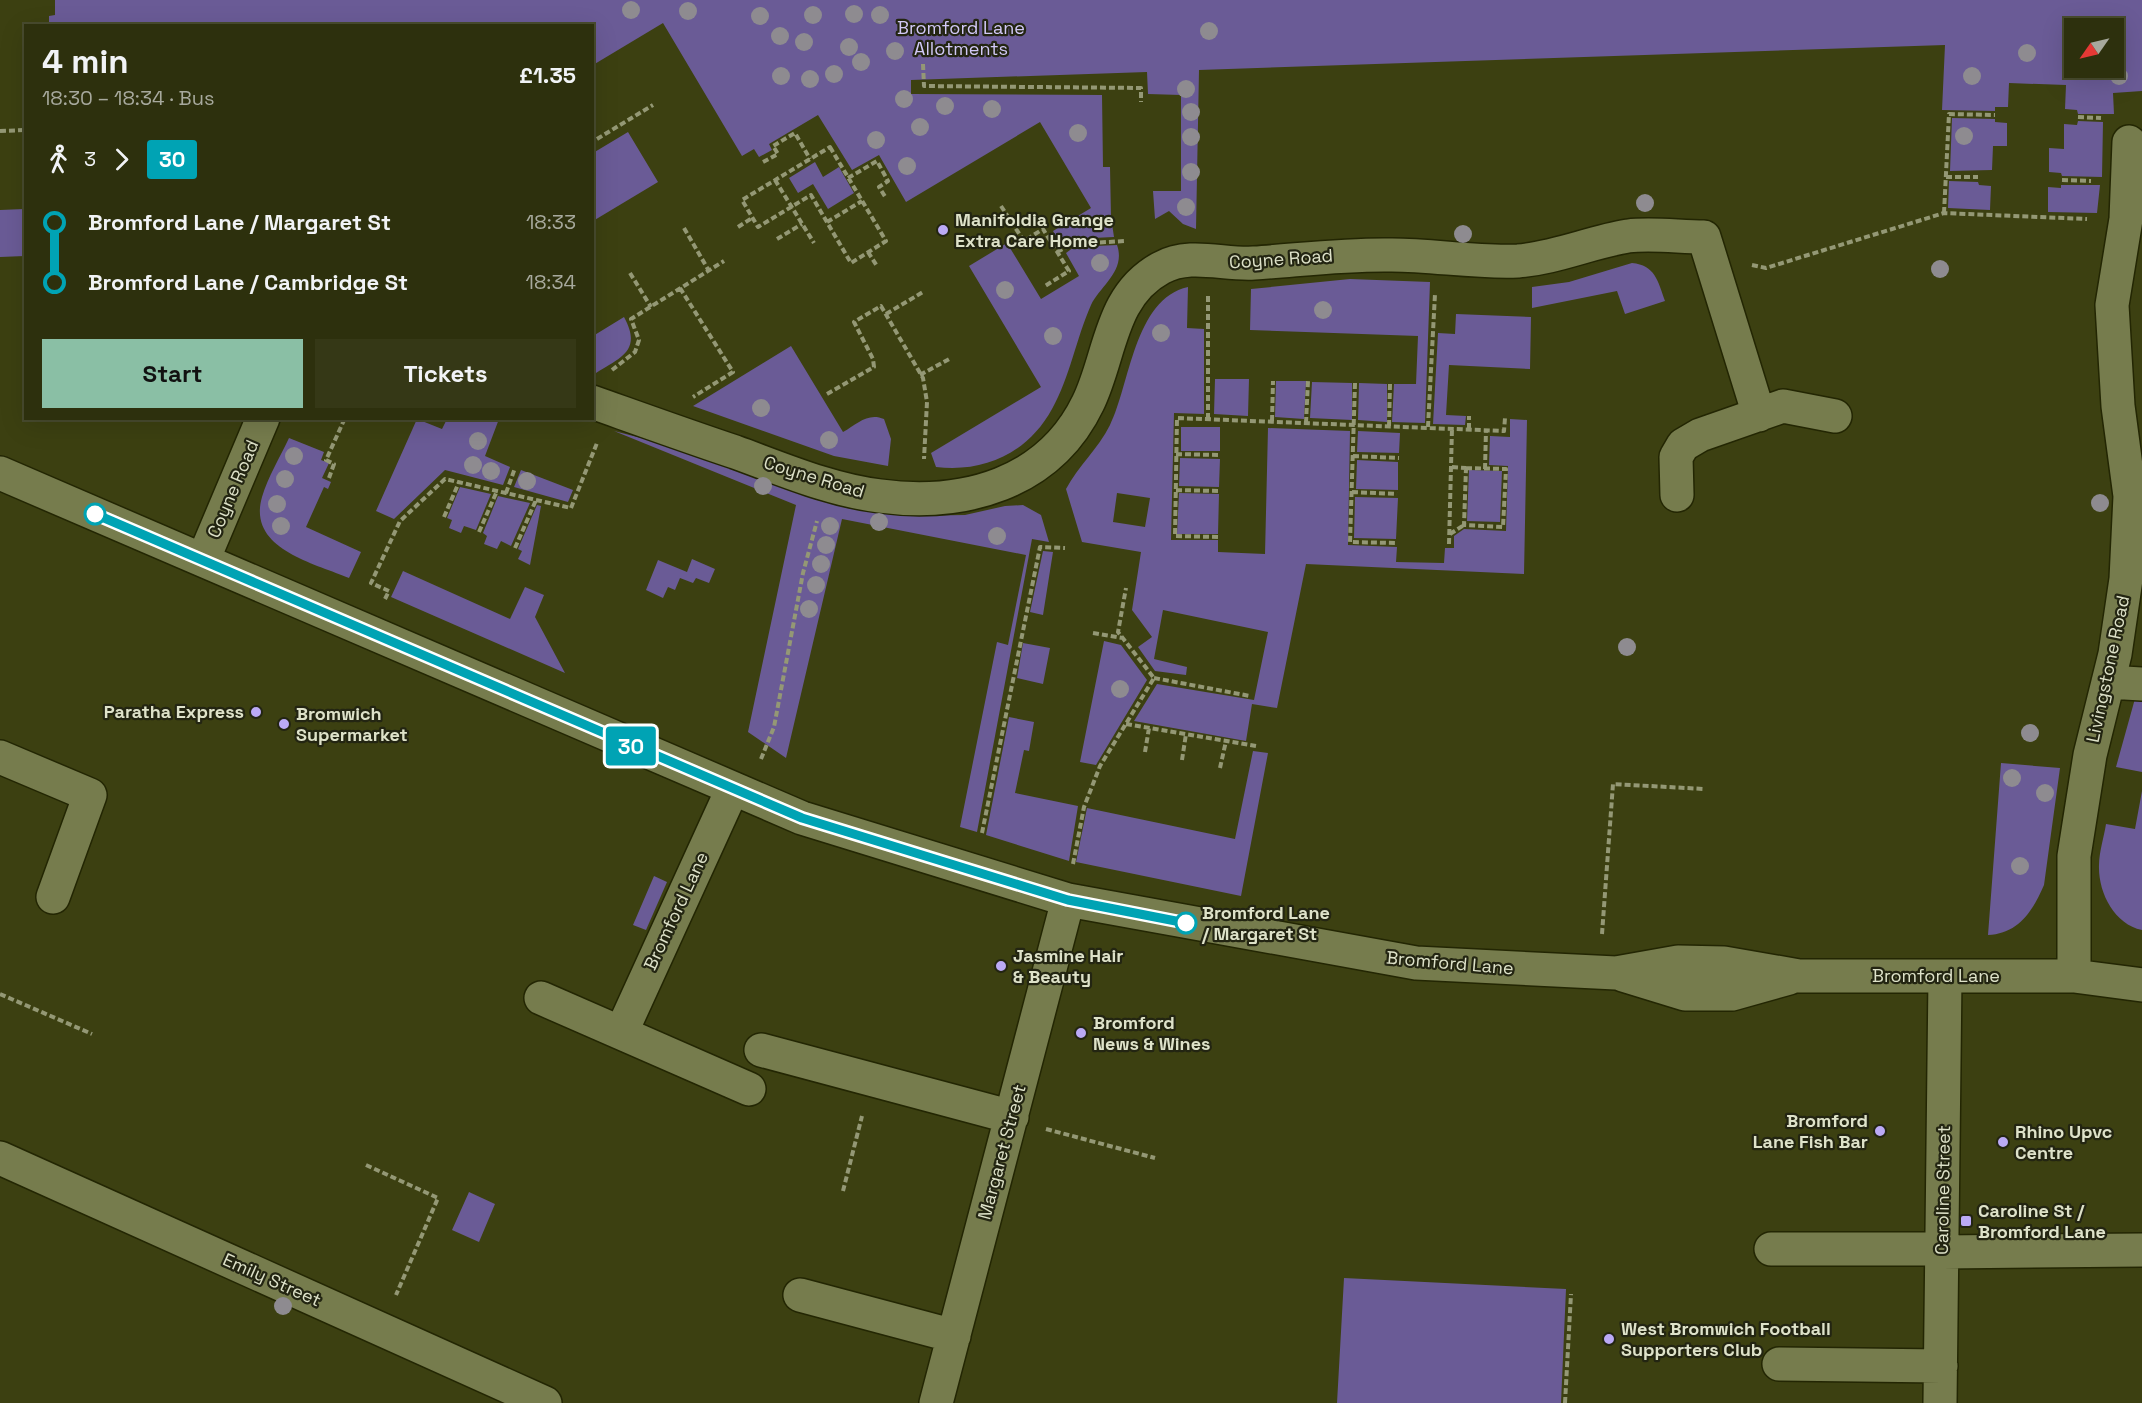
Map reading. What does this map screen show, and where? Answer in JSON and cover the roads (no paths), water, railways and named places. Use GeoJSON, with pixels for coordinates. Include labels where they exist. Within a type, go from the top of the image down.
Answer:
{"type":"FeatureCollection","features":[{"type":"Feature","properties":{"kind":"street","name":"Livingstone Road"},"geometry":{"type":"LineString","coordinates":[[2074,976],[2074,856],[2090,755],[2115,654],[2126,579],[2130,496],[2118,406],[2112,304],[2134,219],[2129,142]]}},
{"type":"Feature","properties":{"kind":"street","name":"Coyne Road"},"geometry":{"type":"LineString","coordinates":[[599,388],[828,485],[880,496],[922,498],[963,495],[999,486],[1034,469],[1065,440],[1089,402],[1118,316],[1136,286],[1161,268],[1189,259],[1235,265],[1333,255],[1517,261],[1554,257],[1629,236],[1704,237],[1759,414]]}},
{"type":"Feature","properties":{"kind":"street"},"geometry":{"type":"LineString","coordinates":[[1677,495],[1676,457],[1683,445],[1700,435],[1783,406],[1835,416]]}},
{"type":"Feature","properties":{"kind":"street","name":"Coyne Road"},"geometry":{"type":"LineString","coordinates":[[203,560],[263,420]]}},
{"type":"Feature","properties":{"kind":"street","name":"Bromford Lane"},"geometry":{"type":"LineString","coordinates":[[0,473],[732,790],[802,818],[1068,900],[1416,963],[1609,959],[1685,994],[1732,994],[1799,976],[1945,978],[2074,976],[2142,985]]}},
{"type":"Feature","properties":{"kind":"street"},"geometry":{"type":"LineString","coordinates":[[2108,682],[2142,684]]}},
{"type":"Feature","properties":{"kind":"street"},"geometry":{"type":"LineString","coordinates":[[0,757],[90,795],[52,897]]}},
{"type":"Feature","properties":{"kind":"street","name":"Bromford Lane"},"geometry":{"type":"LineString","coordinates":[[621,1033],[732,790]]}},
{"type":"Feature","properties":{"kind":"street","name":"Margaret Street"},"geometry":{"type":"LineString","coordinates":[[936,1403],[954,1336],[1023,1122],[1068,900]]}},
{"type":"Feature","properties":{"kind":"street","name":"Bromford Lane"},"geometry":{"type":"LineString","coordinates":[[2074,976],[2142,963]]}},
{"type":"Feature","properties":{"kind":"street","name":"Caroline Street"},"geometry":{"type":"LineString","coordinates":[[1940,1403],[1945,978]]}},
{"type":"Feature","properties":{"kind":"street"},"geometry":{"type":"LineString","coordinates":[[541,999],[749,1089]]}},
{"type":"Feature","properties":{"kind":"street"},"geometry":{"type":"LineString","coordinates":[[761,1050],[1023,1122]]}},
{"type":"Feature","properties":{"kind":"street","name":"Emily Street"},"geometry":{"type":"LineString","coordinates":[[0,1158],[545,1403]]}},
{"type":"Feature","properties":{"kind":"street"},"geometry":{"type":"LineString","coordinates":[[1771,1249],[2142,1250]]}},
{"type":"Feature","properties":{"kind":"street"},"geometry":{"type":"LineString","coordinates":[[800,1295],[954,1336]]}},
{"type":"Feature","properties":{"kind":"street"},"geometry":{"type":"LineString","coordinates":[[1779,1364],[1941,1366]]}},
{"type":"Feature","properties":{"kind":"place","name":"Manifoldia Grange Extra Care Home"},"geometry":{"type":"Point","coordinates":[943,230]}},
{"type":"Feature","properties":{"kind":"place","name":"Paratha Express"},"geometry":{"type":"Point","coordinates":[256,712]}},
{"type":"Feature","properties":{"kind":"place","name":"Bromwich Supermarket"},"geometry":{"type":"Point","coordinates":[284,724]}},
{"type":"Feature","properties":{"kind":"place","name":"Bromford Lane / Margaret St"},"geometry":{"type":"Point","coordinates":[1186,923]}},
{"type":"Feature","properties":{"kind":"place","name":"Jasmine Hair & Beauty"},"geometry":{"type":"Point","coordinates":[1001,966]}},
{"type":"Feature","properties":{"kind":"place","name":"Bromford News & Wines"},"geometry":{"type":"Point","coordinates":[1081,1033]}},
{"type":"Feature","properties":{"kind":"place","name":"Bromford Lane Fish Bar"},"geometry":{"type":"Point","coordinates":[1880,1131]}},
{"type":"Feature","properties":{"kind":"place","name":"Rhino Upvc Centre"},"geometry":{"type":"Point","coordinates":[2003,1142]}},
{"type":"Feature","properties":{"kind":"place","name":"Caroline St / Bromford Lane"},"geometry":{"type":"Point","coordinates":[1966,1221]}},
{"type":"Feature","properties":{"kind":"place","name":"West Bromwich Football Supporters Club"},"geometry":{"type":"Point","coordinates":[1609,1339]}},
{"type":"Feature","properties":{"kind":"park label","name":"Bromford Lane Allotments"},"geometry":{"type":"Point","coordinates":[961,38]}}]}
